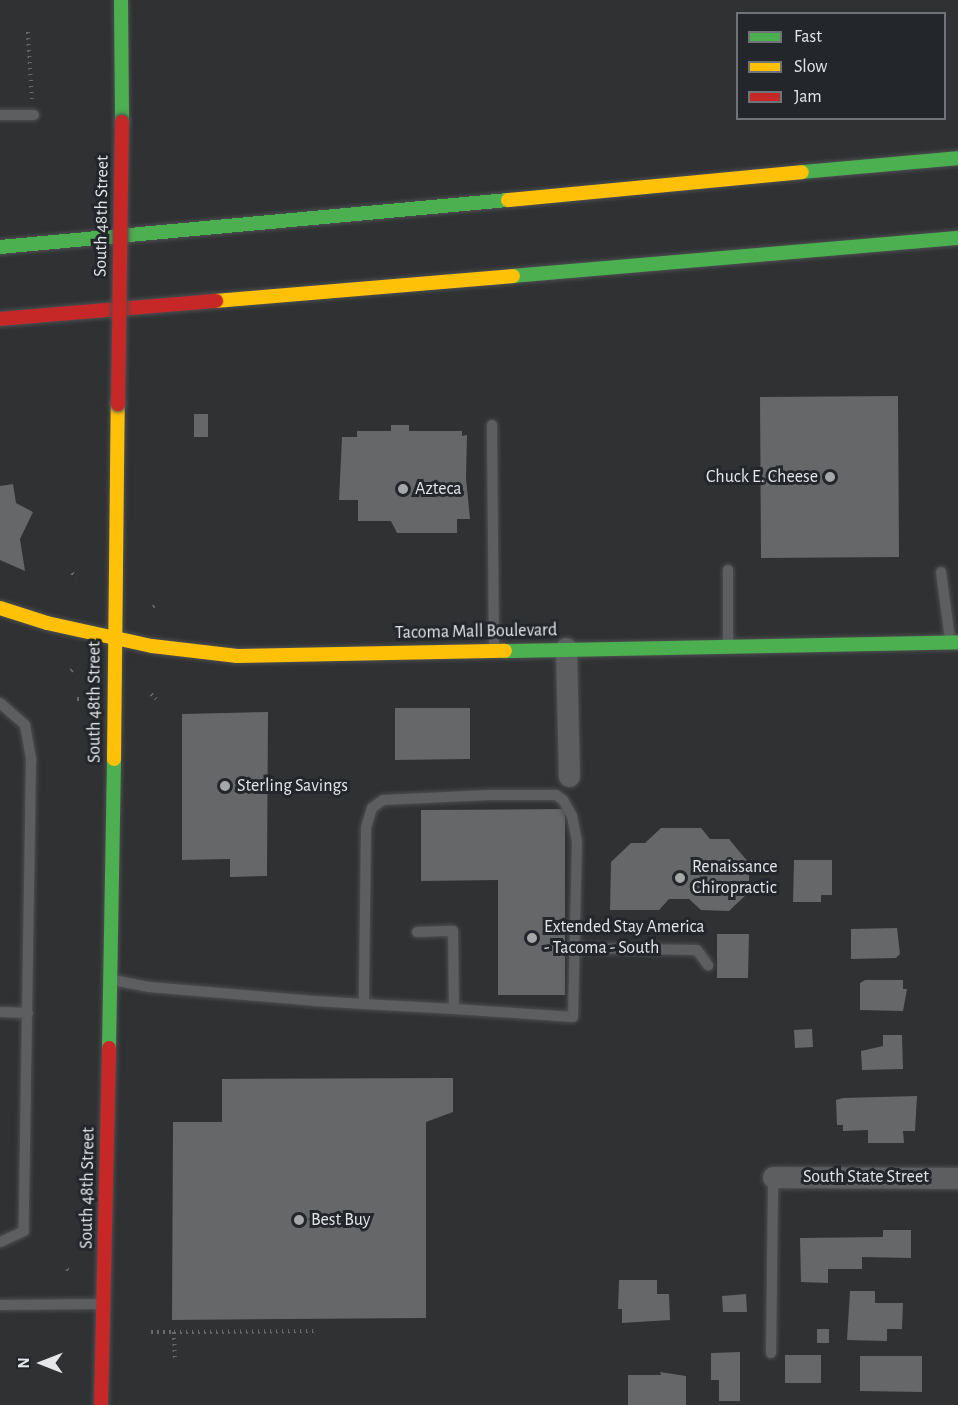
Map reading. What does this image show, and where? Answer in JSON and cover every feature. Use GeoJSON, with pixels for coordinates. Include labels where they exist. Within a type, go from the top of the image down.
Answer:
{"type":"FeatureCollection","features":[{"type":"Feature","properties":{"kind":"main road","name":"South 48th Street"},"geometry":{"type":"LineString","coordinates":[[101,1405],[111,979],[122,122],[121,0]]}},
{"type":"Feature","properties":{"kind":"main road"},"geometry":{"type":"LineString","coordinates":[[0,247],[958,158]]}},
{"type":"Feature","properties":{"kind":"main road"},"geometry":{"type":"LineString","coordinates":[[0,320],[958,238]]}},
{"type":"Feature","properties":{"kind":"main road"},"geometry":{"type":"LineString","coordinates":[[614,269],[846,263]]}},
{"type":"Feature","properties":{"kind":"main road","name":"Tacoma Mall Boulevard"},"geometry":{"type":"LineString","coordinates":[[0,609],[114,638],[237,656],[494,649],[954,642]]}},
{"type":"Feature","properties":{"kind":"street"},"geometry":{"type":"LineString","coordinates":[[566,648],[569,776]]}},
{"type":"Feature","properties":{"kind":"street","name":"South State Street"},"geometry":{"type":"LineString","coordinates":[[773,1177],[958,1178]]}},
{"type":"Feature","properties":{"kind":"lane"},"geometry":{"type":"LineString","coordinates":[[0,115],[34,115]]}},
{"type":"Feature","properties":{"kind":"lane"},"geometry":{"type":"LineString","coordinates":[[492,425],[494,649]]}},
{"type":"Feature","properties":{"kind":"lane"},"geometry":{"type":"LineString","coordinates":[[728,570],[728,646]]}},
{"type":"Feature","properties":{"kind":"lane"},"geometry":{"type":"LineString","coordinates":[[941,572],[954,642]]}},
{"type":"Feature","properties":{"kind":"lane"},"geometry":{"type":"LineString","coordinates":[[0,703],[21,719],[30,743],[24,1231],[0,1242]]}},
{"type":"Feature","properties":{"kind":"lane"},"geometry":{"type":"LineString","coordinates":[[111,979],[149,987],[364,1004],[573,1017],[577,842],[572,816],[563,800],[556,795],[489,795],[383,800],[372,808],[366,828],[364,1004]]}},
{"type":"Feature","properties":{"kind":"lane"},"geometry":{"type":"LineString","coordinates":[[417,932],[453,931],[454,1010]]}},
{"type":"Feature","properties":{"kind":"lane"},"geometry":{"type":"LineString","coordinates":[[576,948],[697,950],[708,965]]}},
{"type":"Feature","properties":{"kind":"lane"},"geometry":{"type":"LineString","coordinates":[[0,1012],[28,1012]]}},
{"type":"Feature","properties":{"kind":"lane"},"geometry":{"type":"LineString","coordinates":[[771,1353],[773,1177]]}},
{"type":"Feature","properties":{"kind":"lane"},"geometry":{"type":"LineString","coordinates":[[0,1305],[103,1304]]}},
{"type":"Feature","properties":{"kind":"path"},"geometry":{"type":"LineString","coordinates":[[28,33],[34,115]]}},
{"type":"Feature","properties":{"kind":"path"},"geometry":{"type":"LineString","coordinates":[[72,573],[76,578]]}},
{"type":"Feature","properties":{"kind":"path"},"geometry":{"type":"LineString","coordinates":[[151,694],[156,699]]}},
{"type":"Feature","properties":{"kind":"path"},"geometry":{"type":"LineString","coordinates":[[77,699],[83,699]]}},
{"type":"Feature","properties":{"kind":"path"},"geometry":{"type":"LineString","coordinates":[[67,1269],[71,1274]]}},
{"type":"Feature","properties":{"kind":"path"},"geometry":{"type":"LineString","coordinates":[[151,1332],[316,1331]]}},
{"type":"Feature","properties":{"kind":"path"},"geometry":{"type":"LineString","coordinates":[[174,1332],[175,1358]]}},
{"type":"Feature","properties":{"kind":"building","name":"Chuck E. Cheese"},"geometry":{"type":"Polygon","coordinates":[[[898,396],[899,557],[761,558],[760,397],[898,396]]]}},
{"type":"Feature","properties":{"kind":"building"},"geometry":{"type":"Polygon","coordinates":[[[194,414],[208,414],[208,437],[194,437],[194,414]]]}},
{"type":"Feature","properties":{"kind":"building","name":"Azteca"},"geometry":{"type":"Polygon","coordinates":[[[391,425],[409,425],[409,431],[462,431],[462,436],[467,435],[466,478],[470,519],[457,519],[457,533],[397,533],[391,521],[358,521],[358,500],[339,500],[342,437],[357,437],[357,431],[391,431],[391,425]]]}},
{"type":"Feature","properties":{"kind":"building"},"geometry":{"type":"Polygon","coordinates":[[[13,484],[16,503],[33,512],[20,539],[25,571],[0,560],[0,486],[13,484]]]}},
{"type":"Feature","properties":{"kind":"building"},"geometry":{"type":"Polygon","coordinates":[[[395,708],[470,708],[470,759],[395,760],[395,708]]]}},
{"type":"Feature","properties":{"kind":"building","name":"Sterling Savings"},"geometry":{"type":"Polygon","coordinates":[[[268,712],[267,876],[230,877],[230,859],[182,860],[182,714],[268,712]]]}},
{"type":"Feature","properties":{"kind":"building","name":"Extended Stay America - Tacoma - South"},"geometry":{"type":"Polygon","coordinates":[[[565,809],[565,995],[498,995],[498,880],[421,881],[421,810],[565,809]]]}},
{"type":"Feature","properties":{"kind":"building","name":"Renaissance Chiropractic"},"geometry":{"type":"Polygon","coordinates":[[[661,828],[701,828],[710,839],[729,839],[749,863],[749,892],[729,911],[701,910],[689,899],[669,899],[659,910],[610,910],[611,862],[631,843],[645,843],[661,828]]]}},
{"type":"Feature","properties":{"kind":"building"},"geometry":{"type":"Polygon","coordinates":[[[794,860],[832,860],[832,895],[821,895],[821,902],[793,902],[794,860]]]}},
{"type":"Feature","properties":{"kind":"building"},"geometry":{"type":"Polygon","coordinates":[[[897,928],[900,954],[896,958],[851,959],[851,929],[897,928]]]}},
{"type":"Feature","properties":{"kind":"building"},"geometry":{"type":"Polygon","coordinates":[[[717,934],[749,934],[748,978],[717,978],[717,934]]]}},
{"type":"Feature","properties":{"kind":"building"},"geometry":{"type":"Polygon","coordinates":[[[865,980],[903,980],[903,989],[907,989],[903,1011],[860,1010],[860,983],[865,980]]]}},
{"type":"Feature","properties":{"kind":"building"},"geometry":{"type":"Polygon","coordinates":[[[812,1029],[813,1047],[795,1048],[794,1030],[812,1029]]]}},
{"type":"Feature","properties":{"kind":"building"},"geometry":{"type":"Polygon","coordinates":[[[883,1035],[902,1035],[903,1069],[862,1070],[861,1051],[883,1046],[883,1035]]]}},
{"type":"Feature","properties":{"kind":"building","name":"Best Buy"},"geometry":{"type":"Polygon","coordinates":[[[453,1078],[453,1112],[426,1122],[426,1318],[172,1320],[173,1122],[222,1122],[222,1079],[453,1078]]]}},
{"type":"Feature","properties":{"kind":"building"},"geometry":{"type":"Polygon","coordinates":[[[917,1096],[915,1131],[903,1131],[904,1143],[868,1143],[868,1130],[843,1131],[843,1125],[837,1125],[836,1100],[917,1096]]]}},
{"type":"Feature","properties":{"kind":"building"},"geometry":{"type":"Polygon","coordinates":[[[883,1230],[911,1230],[911,1258],[862,1257],[862,1269],[828,1269],[828,1283],[801,1282],[800,1238],[883,1237],[883,1230]]]}},
{"type":"Feature","properties":{"kind":"building"},"geometry":{"type":"Polygon","coordinates":[[[619,1280],[657,1280],[657,1294],[669,1294],[670,1320],[622,1323],[622,1309],[618,1309],[619,1280]]]}},
{"type":"Feature","properties":{"kind":"building"},"geometry":{"type":"Polygon","coordinates":[[[850,1291],[875,1291],[875,1303],[903,1303],[902,1329],[887,1329],[887,1341],[847,1340],[850,1291]]]}},
{"type":"Feature","properties":{"kind":"building"},"geometry":{"type":"Polygon","coordinates":[[[746,1294],[747,1312],[723,1312],[722,1296],[746,1294]]]}},
{"type":"Feature","properties":{"kind":"building"},"geometry":{"type":"Polygon","coordinates":[[[817,1329],[829,1329],[829,1343],[817,1343],[817,1329]]]}},
{"type":"Feature","properties":{"kind":"building"},"geometry":{"type":"Polygon","coordinates":[[[740,1352],[740,1401],[719,1401],[719,1380],[711,1380],[711,1353],[740,1352]]]}},
{"type":"Feature","properties":{"kind":"building"},"geometry":{"type":"Polygon","coordinates":[[[785,1355],[821,1355],[821,1383],[785,1383],[785,1355]]]}},
{"type":"Feature","properties":{"kind":"building"},"geometry":{"type":"Polygon","coordinates":[[[860,1356],[922,1356],[922,1392],[860,1391],[860,1356]]]}},
{"type":"Feature","properties":{"kind":"building"},"geometry":{"type":"Polygon","coordinates":[[[660,1372],[686,1376],[686,1405],[628,1405],[628,1375],[661,1375],[660,1372]]]}},
{"type":"Feature","properties":{"kind":"traffic: fast"},"geometry":{"type":"LineString","coordinates":[[121,0],[122,122]]}},
{"type":"Feature","properties":{"kind":"traffic: fast"},"geometry":{"type":"LineString","coordinates":[[802,172],[958,158]]}},
{"type":"Feature","properties":{"kind":"traffic: fast"},"geometry":{"type":"LineString","coordinates":[[0,247],[508,200]]}},
{"type":"Feature","properties":{"kind":"traffic: fast"},"geometry":{"type":"LineString","coordinates":[[513,276],[958,238]]}},
{"type":"Feature","properties":{"kind":"traffic: fast"},"geometry":{"type":"LineString","coordinates":[[505,651],[958,642]]}},
{"type":"Feature","properties":{"kind":"traffic: fast"},"geometry":{"type":"LineString","coordinates":[[109,1048],[114,759]]}},
{"type":"Feature","properties":{"kind":"traffic: slow"},"geometry":{"type":"LineString","coordinates":[[508,200],[802,172]]}},
{"type":"Feature","properties":{"kind":"traffic: slow"},"geometry":{"type":"LineString","coordinates":[[216,301],[513,276]]}},
{"type":"Feature","properties":{"kind":"traffic: slow"},"geometry":{"type":"LineString","coordinates":[[114,759],[118,404]]}},
{"type":"Feature","properties":{"kind":"traffic: slow"},"geometry":{"type":"LineString","coordinates":[[0,608],[47,623],[152,646],[237,656],[505,651]]}},
{"type":"Feature","properties":{"kind":"traffic: jam"},"geometry":{"type":"LineString","coordinates":[[118,404],[122,122]]}},
{"type":"Feature","properties":{"kind":"traffic: jam"},"geometry":{"type":"LineString","coordinates":[[0,319],[216,301]]}},
{"type":"Feature","properties":{"kind":"traffic: jam"},"geometry":{"type":"LineString","coordinates":[[101,1405],[109,1048]]}},
{"type":"Feature","properties":{"kind":"place","name":"Chuck E. Cheese"},"geometry":{"type":"Point","coordinates":[830,477]}},
{"type":"Feature","properties":{"kind":"place","name":"Azteca"},"geometry":{"type":"Point","coordinates":[403,489]}},
{"type":"Feature","properties":{"kind":"place","name":"Sterling Savings"},"geometry":{"type":"Point","coordinates":[225,786]}},
{"type":"Feature","properties":{"kind":"place","name":"Renaissance Chiropractic"},"geometry":{"type":"Point","coordinates":[680,878]}},
{"type":"Feature","properties":{"kind":"place","name":"Extended Stay America - Tacoma - South"},"geometry":{"type":"Point","coordinates":[532,938]}},
{"type":"Feature","properties":{"kind":"place","name":"Best Buy"},"geometry":{"type":"Point","coordinates":[299,1220]}}]}
